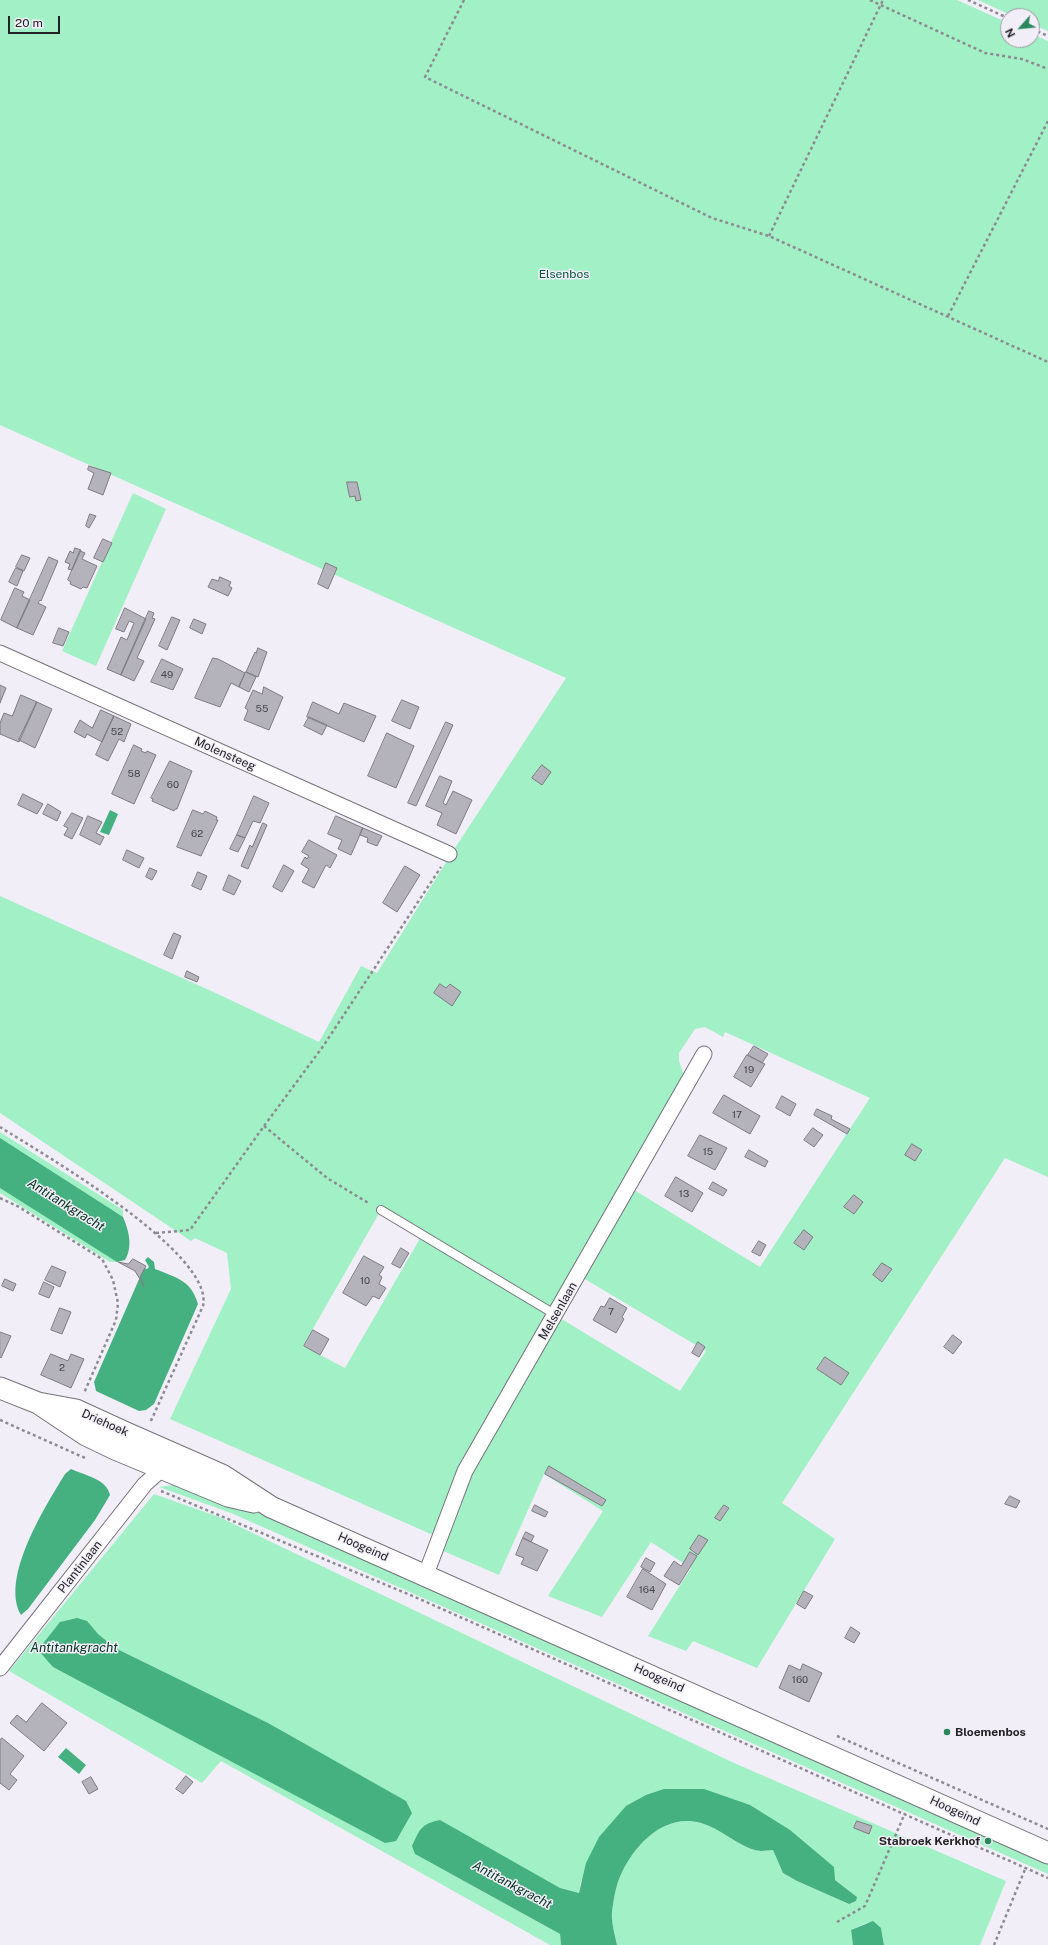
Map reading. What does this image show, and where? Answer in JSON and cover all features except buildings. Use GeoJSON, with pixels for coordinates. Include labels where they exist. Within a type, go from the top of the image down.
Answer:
{"type":"FeatureCollection","features":[{"type":"Feature","properties":{"kind":"main road","name":"Driehoek"},"geometry":{"type":"LineString","coordinates":[[0,1388],[38,1403],[76,1410],[142,1440],[166,1461]]}},
{"type":"Feature","properties":{"kind":"main road","name":"Driehoek"},"geometry":{"type":"LineString","coordinates":[[38,1403],[86,1435],[166,1461]]}},
{"type":"Feature","properties":{"kind":"main road","name":"Hoogeind"},"geometry":{"type":"LineString","coordinates":[[166,1461],[228,1496],[271,1507],[426,1574],[914,1792],[988,1827],[1048,1852]]}},
{"type":"Feature","properties":{"kind":"street","name":"Molensteeg"},"geometry":{"type":"LineString","coordinates":[[0,653],[450,854]]}},
{"type":"Feature","properties":{"kind":"street","name":"Melsenlaan"},"geometry":{"type":"LineString","coordinates":[[426,1574],[465,1471],[556,1315],[704,1054]]}},
{"type":"Feature","properties":{"kind":"street","name":"Plantinlaan"},"geometry":{"type":"LineString","coordinates":[[0,1668],[145,1484],[166,1461]]}},
{"type":"Feature","properties":{"kind":"lane"},"geometry":{"type":"LineString","coordinates":[[381,1210],[556,1315]]}},
{"type":"Feature","properties":{"kind":"path"},"geometry":{"type":"LineString","coordinates":[[464,0],[425,77],[712,218],[769,236],[1048,362]]}},
{"type":"Feature","properties":{"kind":"path"},"geometry":{"type":"LineString","coordinates":[[870,0],[985,52],[1022,59],[1048,69]]}},
{"type":"Feature","properties":{"kind":"path"},"geometry":{"type":"LineString","coordinates":[[769,236],[883,0]]}},
{"type":"Feature","properties":{"kind":"path"},"geometry":{"type":"LineString","coordinates":[[968,0],[1000,14]]}},
{"type":"Feature","properties":{"kind":"path"},"geometry":{"type":"LineString","coordinates":[[948,316],[1048,121]]}},
{"type":"Feature","properties":{"kind":"path"},"geometry":{"type":"LineString","coordinates":[[156,1233],[190,1230],[324,1045],[450,854]]}},
{"type":"Feature","properties":{"kind":"path"},"geometry":{"type":"LineString","coordinates":[[264,1126],[327,1178],[381,1210]]}},
{"type":"Feature","properties":{"kind":"path"},"geometry":{"type":"LineString","coordinates":[[0,1127],[129,1210],[156,1233],[188,1266],[202,1291],[204,1299],[142,1440]]}},
{"type":"Feature","properties":{"kind":"path"},"geometry":{"type":"LineString","coordinates":[[0,1198],[19,1207],[102,1259],[113,1280],[118,1303],[116,1320],[83,1396]]}},
{"type":"Feature","properties":{"kind":"path"},"geometry":{"type":"LineString","coordinates":[[0,1420],[91,1460]]}},
{"type":"Feature","properties":{"kind":"path"},"geometry":{"type":"LineString","coordinates":[[145,1484],[415,1597],[1048,1878]]}},
{"type":"Feature","properties":{"kind":"path"},"geometry":{"type":"LineString","coordinates":[[837,1922],[865,1906],[914,1792]]}},
{"type":"Feature","properties":{"kind":"path"},"geometry":{"type":"LineString","coordinates":[[994,1945],[1026,1868]]}},
{"type":"Feature","properties":{"kind":"green space","name":"Elsenbos"},"geometry":{"type":"Polygon","coordinates":[[[0,0],[957,0],[1000,19],[1000,48],[1040,48],[1040,38],[1048,41],[1048,1177],[1005,1158],[782,1503],[835,1539],[757,1668],[693,1641],[686,1651],[648,1636],[691,1568],[651,1542],[602,1617],[548,1596],[603,1511],[544,1474],[499,1575],[441,1550],[465,1483],[560,1318],[680,1391],[706,1351],[583,1278],[634,1190],[760,1267],[870,1098],[725,1032],[723,1037],[705,1027],[695,1029],[679,1053],[679,1061],[684,1076],[624,1184],[455,1476],[433,1535],[170,1419],[231,1289],[227,1253],[195,1238],[191,1241],[0,1113],[0,896],[220,995],[319,1042],[361,966],[377,973],[455,848],[566,678],[0,425],[0,0]],[[381,1210],[303,1346],[345,1368],[422,1235],[381,1210]]]}},
{"type":"Feature","properties":{"kind":"green space"},"geometry":{"type":"Polygon","coordinates":[[[978,0],[1048,0],[1048,31],[1040,28],[1040,8],[1000,8],[1000,10],[978,0]]]}},
{"type":"Feature","properties":{"kind":"green space"},"geometry":{"type":"Polygon","coordinates":[[[133,493],[166,509],[96,666],[62,651],[133,493]]]}},
{"type":"Feature","properties":{"kind":"green space"},"geometry":{"type":"Polygon","coordinates":[[[0,1132],[123,1210],[123,1217],[117,1217],[0,1143],[0,1132]]]}},
{"type":"Feature","properties":{"kind":"green space"},"geometry":{"type":"Polygon","coordinates":[[[0,1183],[114,1254],[117,1262],[110,1262],[0,1193],[0,1183]]]}},
{"type":"Feature","properties":{"kind":"green space"},"geometry":{"type":"Polygon","coordinates":[[[180,1484],[260,1513],[1048,1864],[1048,1874],[231,1513],[159,1487],[180,1484]]]}},
{"type":"Feature","properties":{"kind":"green space"},"geometry":{"type":"Polygon","coordinates":[[[154,1494],[219,1517],[734,1763],[1006,1881],[980,1945],[884,1945],[881,1928],[866,1923],[851,1930],[853,1945],[617,1945],[612,1912],[614,1897],[623,1870],[639,1846],[649,1836],[661,1828],[673,1823],[687,1821],[701,1823],[708,1825],[742,1845],[757,1851],[773,1850],[783,1873],[797,1881],[849,1904],[851,1892],[835,1880],[833,1874],[704,1789],[581,1881],[579,1893],[415,1854],[560,1934],[561,1945],[550,1945],[221,1761],[202,1783],[9,1671],[154,1494]]]}},
{"type":"Feature","properties":{"kind":"water"},"geometry":{"type":"Polygon","coordinates":[[[110,810],[118,814],[109,835],[100,832],[110,810]]]}},
{"type":"Feature","properties":{"kind":"water","name":"Antitankgracht"},"geometry":{"type":"Polygon","coordinates":[[[0,1138],[123,1217],[129,1239],[129,1250],[125,1260],[117,1262],[0,1188],[0,1138]]]}},
{"type":"Feature","properties":{"kind":"water"},"geometry":{"type":"Polygon","coordinates":[[[148,1257],[154,1262],[155,1269],[182,1281],[187,1285],[195,1296],[198,1304],[154,1404],[146,1410],[139,1411],[96,1391],[94,1382],[144,1268],[147,1269],[149,1267],[145,1260],[148,1257]]]}},
{"type":"Feature","properties":{"kind":"water","name":"Antitankgracht"},"geometry":{"type":"Polygon","coordinates":[[[71,1469],[100,1481],[108,1490],[110,1495],[95,1520],[28,1609],[21,1615],[16,1600],[16,1582],[20,1563],[37,1523],[65,1474],[71,1469]]]}},
{"type":"Feature","properties":{"kind":"water","name":"Antitankgracht"},"geometry":{"type":"Polygon","coordinates":[[[77,1618],[87,1621],[98,1634],[115,1648],[268,1723],[406,1801],[412,1813],[396,1841],[385,1843],[53,1667],[38,1650],[60,1622],[77,1618]]]}},
{"type":"Feature","properties":{"kind":"water"},"geometry":{"type":"Polygon","coordinates":[[[66,1748],[86,1765],[79,1774],[58,1757],[66,1748]]]}},
{"type":"Feature","properties":{"kind":"water"},"geometry":{"type":"Polygon","coordinates":[[[664,1789],[704,1789],[750,1805],[790,1830],[834,1867],[835,1880],[857,1897],[856,1901],[849,1904],[797,1881],[783,1873],[773,1850],[757,1851],[749,1848],[708,1825],[701,1823],[687,1821],[673,1823],[661,1828],[649,1836],[639,1846],[623,1870],[614,1897],[612,1912],[617,1945],[561,1945],[560,1934],[415,1854],[412,1846],[422,1828],[429,1823],[440,1820],[560,1888],[579,1893],[586,1863],[599,1837],[626,1806],[646,1795],[664,1789]]]}},
{"type":"Feature","properties":{"kind":"water"},"geometry":{"type":"Polygon","coordinates":[[[873,1921],[881,1928],[884,1945],[853,1945],[851,1930],[873,1921]]]}},
{"type":"Feature","properties":{"kind":"place","name":"Bloemenbos"},"geometry":{"type":"Point","coordinates":[947,1732]}},
{"type":"Feature","properties":{"kind":"place","name":"Stabroek Kerkhof"},"geometry":{"type":"Point","coordinates":[988,1841]}}]}
